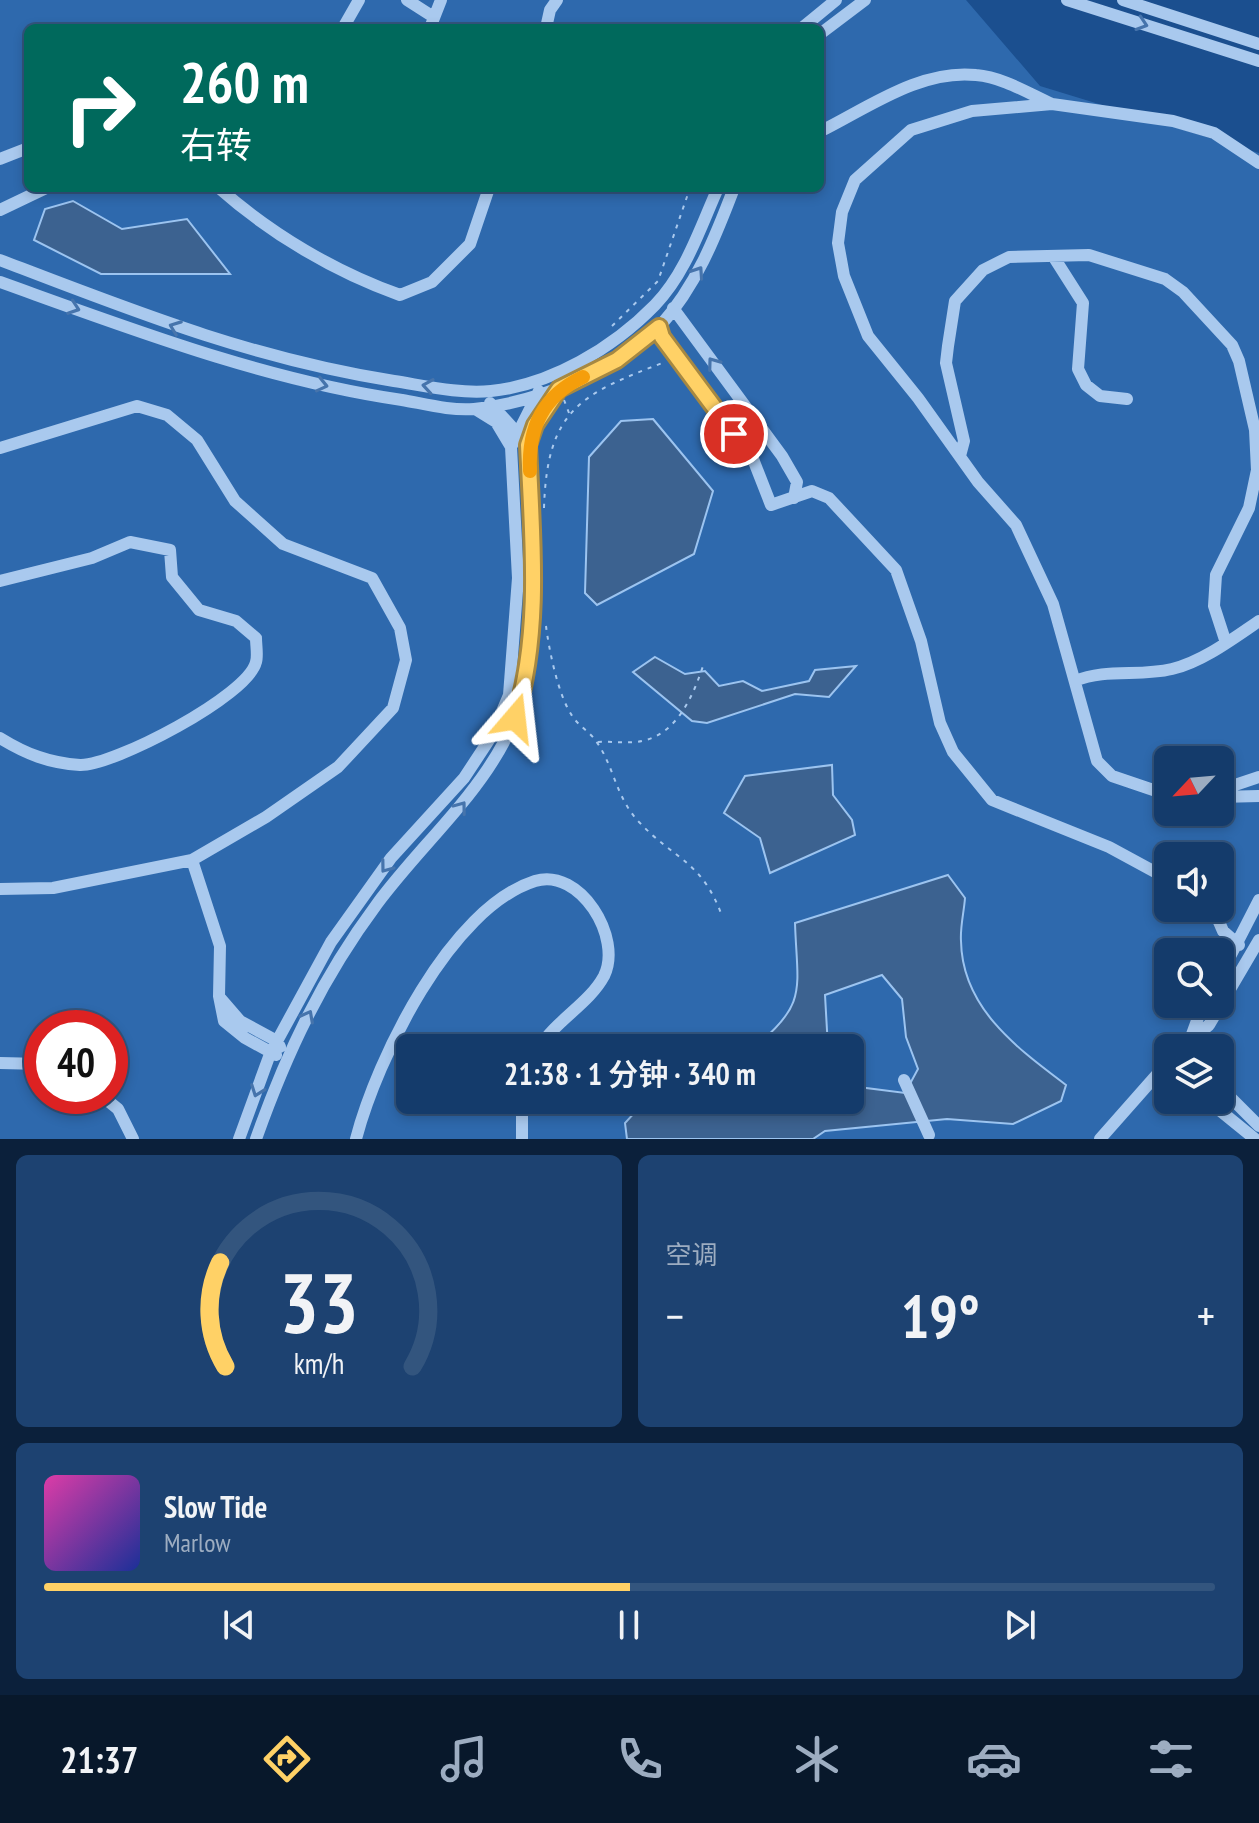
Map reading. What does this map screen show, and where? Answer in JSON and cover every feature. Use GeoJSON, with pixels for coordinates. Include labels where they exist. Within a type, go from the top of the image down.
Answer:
{"type":"FeatureCollection","features":[{"type":"Feature","properties":{"kind":"street"},"geometry":{"type":"LineString","coordinates":[[345,24],[359,0]]}},
{"type":"Feature","properties":{"kind":"street"},"geometry":{"type":"LineString","coordinates":[[407,0],[431,22],[441,0]]}},
{"type":"Feature","properties":{"kind":"street"},"geometry":{"type":"LineString","coordinates":[[547,24],[550,10],[557,0]]}},
{"type":"Feature","properties":{"kind":"street"},"geometry":{"type":"LineString","coordinates":[[807,24],[836,0]]}},
{"type":"Feature","properties":{"kind":"street"},"geometry":{"type":"LineString","coordinates":[[824,31],[865,0]]}},
{"type":"Feature","properties":{"kind":"street"},"geometry":{"type":"LineString","coordinates":[[1067,0],[1259,61]]}},
{"type":"Feature","properties":{"kind":"street"},"geometry":{"type":"LineString","coordinates":[[1123,0],[1259,44]]}},
{"type":"Feature","properties":{"kind":"street"},"geometry":{"type":"LineString","coordinates":[[824,130],[913,85],[939,76],[978,75],[1052,104]]}},
{"type":"Feature","properties":{"kind":"street"},"geometry":{"type":"LineString","coordinates":[[1154,790],[1112,776],[1097,761],[1053,604],[1016,525],[868,336],[842,265],[838,243],[842,212],[855,180],[911,130],[972,111],[1052,104],[1173,121],[1214,133],[1259,163]]}},
{"type":"Feature","properties":{"kind":"street"},"geometry":{"type":"LineString","coordinates":[[0,159],[24,150]]}},
{"type":"Feature","properties":{"kind":"street"},"geometry":{"type":"LineString","coordinates":[[0,210],[38,192]]}},
{"type":"Feature","properties":{"kind":"street"},"geometry":{"type":"LineString","coordinates":[[223,192],[250,216],[357,280],[400,295],[432,282],[470,244],[488,192]]}},
{"type":"Feature","properties":{"kind":"street"},"geometry":{"type":"LineString","coordinates":[[0,260],[205,338],[374,378],[479,392],[517,387],[546,377],[623,335],[657,303],[685,263],[716,192]]}},
{"type":"Feature","properties":{"kind":"street"},"geometry":{"type":"LineString","coordinates":[[0,282],[262,370],[380,397],[475,409],[559,389],[617,360],[659,327],[705,262],[732,192]]}},
{"type":"Feature","properties":{"kind":"street"},"geometry":{"type":"LineString","coordinates":[[960,456],[964,441],[946,363],[955,301],[983,270],[1009,257],[1055,259],[1089,255],[1165,279],[1206,314],[1239,361],[1255,430],[1257,470],[1249,508],[1216,575],[1214,606],[1226,643]]}},
{"type":"Feature","properties":{"kind":"street"},"geometry":{"type":"LineString","coordinates":[[1055,259],[1083,303],[1078,369],[1086,385],[1100,396],[1127,399]]}},
{"type":"Feature","properties":{"kind":"street"},"geometry":{"type":"LineString","coordinates":[[673,308],[782,456],[797,482],[794,498]]}},
{"type":"Feature","properties":{"kind":"street"},"geometry":{"type":"LineString","coordinates":[[659,327],[677,357],[753,459],[771,505],[812,491],[829,498],[896,570],[921,641],[940,723],[953,752],[992,800],[1109,847],[1154,871]]}},
{"type":"Feature","properties":{"kind":"street"},"geometry":{"type":"LineString","coordinates":[[511,447],[546,377]]}},
{"type":"Feature","properties":{"kind":"street"},"geometry":{"type":"LineString","coordinates":[[256,1139],[285,1057],[335,965],[379,901],[450,822],[495,761],[515,718],[527,680],[532,630],[528,445],[535,425],[559,389]]}},
{"type":"Feature","properties":{"kind":"street"},"geometry":{"type":"LineString","coordinates":[[479,392],[528,445]]}},
{"type":"Feature","properties":{"kind":"street"},"geometry":{"type":"LineString","coordinates":[[0,448],[137,406],[167,415],[197,440],[235,501],[283,544],[372,578],[400,628],[406,660],[393,708],[338,767],[266,817],[192,860],[53,888],[0,889]]}},
{"type":"Feature","properties":{"kind":"street"},"geometry":{"type":"LineString","coordinates":[[239,1139],[270,1054],[331,942],[391,858],[464,778],[491,737],[509,695],[518,578],[511,447],[496,422],[475,409]]}},
{"type":"Feature","properties":{"kind":"street"},"geometry":{"type":"LineString","coordinates":[[0,581],[92,558],[130,542],[170,550],[172,577],[199,610],[236,621],[256,638],[256,664],[236,689],[202,713],[142,745],[83,765],[30,757],[0,738]]}},
{"type":"Feature","properties":{"kind":"street"},"geometry":{"type":"LineString","coordinates":[[1075,681],[1096,672],[1137,674],[1175,669],[1226,643],[1259,621]]}},
{"type":"Feature","properties":{"kind":"street"},"geometry":{"type":"LineString","coordinates":[[1234,785],[1255,777],[1257,796],[1234,797]]}},
{"type":"Feature","properties":{"kind":"street"},"geometry":{"type":"LineString","coordinates":[[192,860],[220,946],[219,996],[224,1021],[270,1054],[285,1057]]}},
{"type":"Feature","properties":{"kind":"street"},"geometry":{"type":"LineString","coordinates":[[356,1139],[367,1099],[399,1026],[446,953],[494,905],[535,881],[557,880],[583,897],[595,914],[607,938],[609,959],[595,988],[548,1034]]}},
{"type":"Feature","properties":{"kind":"street"},"geometry":{"type":"LineString","coordinates":[[1234,953],[1259,900]]}},
{"type":"Feature","properties":{"kind":"street"},"geometry":{"type":"LineString","coordinates":[[1219,922],[1223,931],[1239,945]]}},
{"type":"Feature","properties":{"kind":"street"},"geometry":{"type":"LineString","coordinates":[[1196,1034],[1209,1025],[1259,940]]}},
{"type":"Feature","properties":{"kind":"street"},"geometry":{"type":"LineString","coordinates":[[219,996],[240,1021],[277,1041],[285,1057]]}},
{"type":"Feature","properties":{"kind":"street"},"geometry":{"type":"LineString","coordinates":[[0,1063],[24,1064]]}},
{"type":"Feature","properties":{"kind":"street"},"geometry":{"type":"LineString","coordinates":[[904,1080],[933,1138]]}},
{"type":"Feature","properties":{"kind":"street"},"geometry":{"type":"LineString","coordinates":[[1100,1139],[1154,1082]]}},
{"type":"Feature","properties":{"kind":"street"},"geometry":{"type":"LineString","coordinates":[[1234,1101],[1259,1126]]}},
{"type":"Feature","properties":{"kind":"street"},"geometry":{"type":"LineString","coordinates":[[120,1114],[133,1139]]}},
{"type":"Feature","properties":{"kind":"street"},"geometry":{"type":"LineString","coordinates":[[522,1114],[522,1139]]}},
{"type":"Feature","properties":{"kind":"street"},"geometry":{"type":"LineString","coordinates":[[1224,1114],[1255,1139]]}},
{"type":"Feature","properties":{"kind":"path"},"geometry":{"type":"LineString","coordinates":[[607,332],[658,281],[689,192]]}},
{"type":"Feature","properties":{"kind":"path"},"geometry":{"type":"LineString","coordinates":[[544,516],[552,447],[569,413],[579,401],[607,384],[677,357]]}},
{"type":"Feature","properties":{"kind":"path"},"geometry":{"type":"LineString","coordinates":[[559,389],[569,413]]}},
{"type":"Feature","properties":{"kind":"path"},"geometry":{"type":"LineString","coordinates":[[546,620],[548,648],[570,714],[597,742],[615,787],[636,819],[664,847],[697,869],[712,888],[722,916]]}},
{"type":"Feature","properties":{"kind":"path"},"geometry":{"type":"LineString","coordinates":[[597,742],[643,741],[662,733],[692,700],[703,666]]}},
{"type":"Feature","properties":{"kind":"shaded area"},"geometry":{"type":"Polygon","coordinates":[[[0,0],[966,0],[1040,86],[1259,153],[1259,1139],[0,1139],[0,0]]]}},
{"type":"Feature","properties":{"kind":"shaded area"},"geometry":{"type":"Polygon","coordinates":[[[73,201],[122,229],[187,219],[230,274],[101,274],[34,240],[45,209],[73,201]]]}},
{"type":"Feature","properties":{"kind":"shaded area"},"geometry":{"type":"Polygon","coordinates":[[[653,419],[713,491],[694,554],[597,605],[585,593],[589,457],[621,421],[653,419]]]}},
{"type":"Feature","properties":{"kind":"shaded area"},"geometry":{"type":"Polygon","coordinates":[[[655,657],[685,674],[705,671],[719,686],[743,681],[762,691],[809,681],[815,670],[856,666],[829,697],[795,694],[707,723],[692,721],[633,672],[655,657]]]}},
{"type":"Feature","properties":{"kind":"shaded area"},"geometry":{"type":"Polygon","coordinates":[[[832,765],[833,795],[852,820],[855,835],[770,873],[760,838],[724,813],[745,776],[832,765]]]}},
{"type":"Feature","properties":{"kind":"shaded area"},"geometry":{"type":"Polygon","coordinates":[[[948,875],[965,898],[961,941],[971,987],[982,1006],[1012,1041],[1066,1085],[1061,1101],[1013,1124],[947,1119],[825,1131],[813,1139],[627,1139],[625,1123],[633,1114],[864,1114],[864,1088],[905,1093],[918,1069],[906,1037],[902,999],[882,975],[825,995],[827,1034],[770,1034],[783,1019],[796,993],[795,923],[948,875]]]}},
{"type":"Feature","properties":{"kind":"slow traffic"},"geometry":{"type":"LineString","coordinates":[[530,471],[528,445],[535,425],[559,389],[583,377]]}},
{"type":"Feature","properties":{"kind":"route"},"geometry":{"type":"LineString","coordinates":[[515,718],[527,680],[532,630],[528,445],[535,425],[559,389],[617,360],[659,327],[662,337],[734,434]]}}]}
